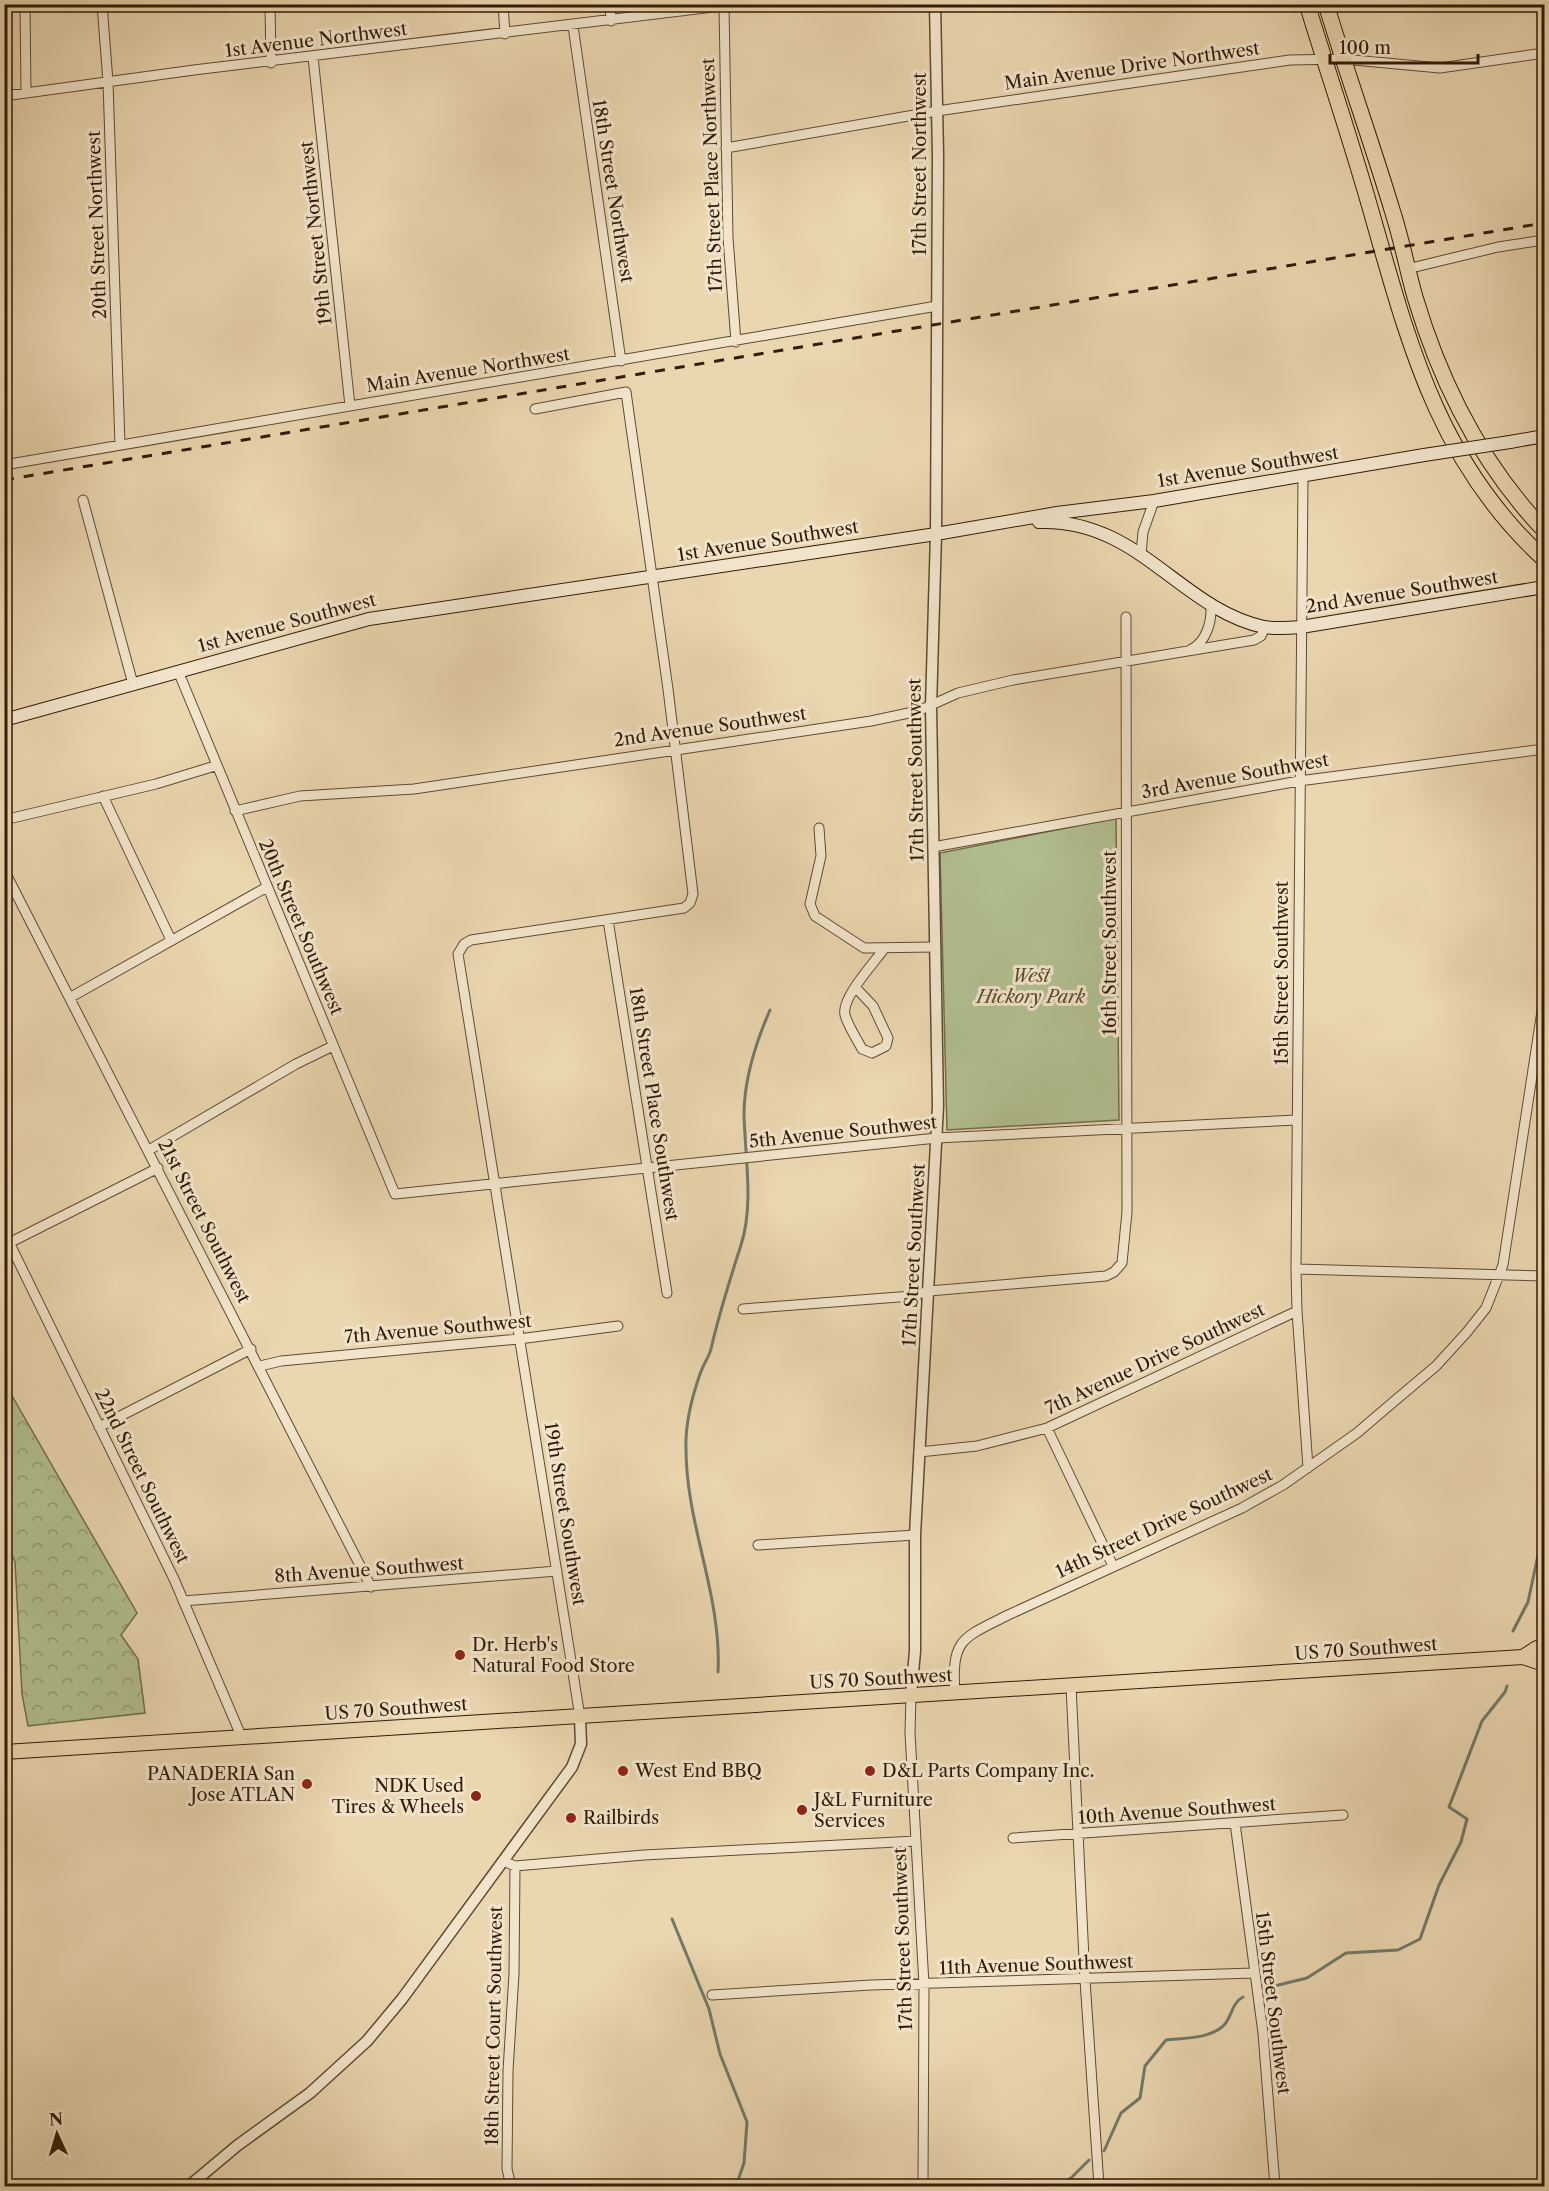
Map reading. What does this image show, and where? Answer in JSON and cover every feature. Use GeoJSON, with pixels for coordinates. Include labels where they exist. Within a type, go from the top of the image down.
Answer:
{"type":"FeatureCollection","features":[{"type":"Feature","properties":{"kind":"highway"},"geometry":{"type":"LineString","coordinates":[[1307,4],[1374,219],[1396,304],[1425,385],[1448,434],[1477,481],[1508,522],[1545,559]]}},
{"type":"Feature","properties":{"kind":"highway"},"geometry":{"type":"LineString","coordinates":[[1326,4],[1394,215],[1407,269],[1445,380],[1469,429],[1496,474],[1545,530]]}},
{"type":"Feature","properties":{"kind":"main road","name":"1st Avenue Southwest"},"geometry":{"type":"LineString","coordinates":[[4,720],[369,618],[1002,524],[1057,513],[1154,501],[1545,436]]}},
{"type":"Feature","properties":{"kind":"main road","name":"2nd Avenue Southwest"},"geometry":{"type":"LineString","coordinates":[[1002,524],[1048,522],[1086,527],[1122,542],[1228,614],[1265,627],[1301,627],[1545,587]]}},
{"type":"Feature","properties":{"kind":"main road","name":"US 70 Southwest"},"geometry":{"type":"LineString","coordinates":[[1523,1657],[1537,1648],[1545,1648]]}},
{"type":"Feature","properties":{"kind":"main road","name":"US 70 Southwest"},"geometry":{"type":"LineString","coordinates":[[4,1752],[1523,1657],[1545,1664]]}},
{"type":"Feature","properties":{"kind":"street"},"geometry":{"type":"LineString","coordinates":[[25,4],[26,93]]}},
{"type":"Feature","properties":{"kind":"street","name":"20th Street Northwest"},"geometry":{"type":"LineString","coordinates":[[102,4],[108,82],[120,446]]}},
{"type":"Feature","properties":{"kind":"street"},"geometry":{"type":"LineString","coordinates":[[270,4],[271,63]]}},
{"type":"Feature","properties":{"kind":"street"},"geometry":{"type":"LineString","coordinates":[[503,4],[505,34]]}},
{"type":"Feature","properties":{"kind":"street"},"geometry":{"type":"LineString","coordinates":[[610,4],[611,21]]}},
{"type":"Feature","properties":{"kind":"street","name":"1st Avenue Northwest"},"geometry":{"type":"LineString","coordinates":[[4,96],[738,4]]}},
{"type":"Feature","properties":{"kind":"street","name":"17th Street Northwest"},"geometry":{"type":"LineString","coordinates":[[935,4],[937,324]]}},
{"type":"Feature","properties":{"kind":"street","name":"17th Street Place Northwest"},"geometry":{"type":"LineString","coordinates":[[724,6],[728,238],[736,342]]}},
{"type":"Feature","properties":{"kind":"street","name":"18th Street Northwest"},"geometry":{"type":"LineString","coordinates":[[573,26],[621,361]]}},
{"type":"Feature","properties":{"kind":"street","name":"Main Avenue Drive Northwest"},"geometry":{"type":"LineString","coordinates":[[726,148],[937,111],[1290,60],[1343,59],[1440,68],[1545,53]]}},
{"type":"Feature","properties":{"kind":"street","name":"19th Street Northwest"},"geometry":{"type":"LineString","coordinates":[[313,57],[350,406]]}},
{"type":"Feature","properties":{"kind":"street"},"geometry":{"type":"LineString","coordinates":[[1407,269],[1498,247],[1545,240]]}},
{"type":"Feature","properties":{"kind":"street","name":"Main Avenue Northwest"},"geometry":{"type":"LineString","coordinates":[[4,465],[937,306]]}},
{"type":"Feature","properties":{"kind":"street","name":"17th Street Southwest"},"geometry":{"type":"LineString","coordinates":[[923,2187],[924,1985],[910,1733],[915,1651],[915,1536],[937,1138],[931,707],[932,605],[936,534],[937,324]]}},
{"type":"Feature","properties":{"kind":"street"},"geometry":{"type":"LineString","coordinates":[[535,408],[626,392],[676,752],[693,894],[690,903],[684,908],[608,920]]}},
{"type":"Feature","properties":{"kind":"street","name":"15th Street Southwest"},"geometry":{"type":"LineString","coordinates":[[1303,477],[1296,1269],[1308,1468]]}},
{"type":"Feature","properties":{"kind":"street"},"geometry":{"type":"LineString","coordinates":[[82,500],[133,684]]}},
{"type":"Feature","properties":{"kind":"street"},"geometry":{"type":"LineString","coordinates":[[1141,554],[1143,532],[1154,501]]}},
{"type":"Feature","properties":{"kind":"street"},"geometry":{"type":"LineString","coordinates":[[1185,652],[1198,646],[1209,627],[1211,603]]}},
{"type":"Feature","properties":{"kind":"street","name":"16th Street Southwest"},"geometry":{"type":"LineString","coordinates":[[929,1291],[1106,1276],[1119,1268],[1124,1254],[1128,1128],[1125,927],[1126,617]]}},
{"type":"Feature","properties":{"kind":"street","name":"2nd Avenue Southwest"},"geometry":{"type":"LineString","coordinates":[[236,811],[300,796],[414,789],[676,752],[871,721],[931,707],[958,693],[1013,680],[1254,640],[1260,636],[1265,627]]}},
{"type":"Feature","properties":{"kind":"street","name":"20th Street Southwest"},"geometry":{"type":"LineString","coordinates":[[178,671],[215,766],[236,811],[395,1194]]}},
{"type":"Feature","properties":{"kind":"street","name":"3rd Avenue Southwest"},"geometry":{"type":"LineString","coordinates":[[933,847],[1299,781],[1545,749]]}},
{"type":"Feature","properties":{"kind":"street"},"geometry":{"type":"LineString","coordinates":[[4,820],[215,766]]}},
{"type":"Feature","properties":{"kind":"street"},"geometry":{"type":"LineString","coordinates":[[103,796],[171,940]]}},
{"type":"Feature","properties":{"kind":"street"},"geometry":{"type":"LineString","coordinates":[[819,828],[821,856],[810,896],[815,916],[856,945],[864,948],[935,947]]}},
{"type":"Feature","properties":{"kind":"street","name":"21st Street Southwest"},"geometry":{"type":"LineString","coordinates":[[4,870],[260,1366],[371,1587]]}},
{"type":"Feature","properties":{"kind":"street"},"geometry":{"type":"LineString","coordinates":[[70,998],[267,887]]}},
{"type":"Feature","properties":{"kind":"street","name":"19th Street Southwest"},"geometry":{"type":"LineString","coordinates":[[189,2187],[238,2145],[310,2093],[367,2041],[402,1999],[572,1767],[581,1744],[580,1717],[458,954],[471,940],[608,920]]}},
{"type":"Feature","properties":{"kind":"street","name":"18th Street Place Southwest"},"geometry":{"type":"LineString","coordinates":[[608,920],[667,1293]]}},
{"type":"Feature","properties":{"kind":"street"},"geometry":{"type":"LineString","coordinates":[[856,988],[873,1006],[888,1038],[886,1046],[873,1053],[862,1049],[845,1015],[847,1001],[856,988],[884,949]]}},
{"type":"Feature","properties":{"kind":"street","name":"14th Street Drive Southwest"},"geometry":{"type":"LineString","coordinates":[[955,1693],[954,1659],[959,1647],[970,1635],[1113,1566],[1242,1508],[1283,1485],[1357,1433],[1447,1355],[1486,1308],[1500,1276],[1545,998]]}},
{"type":"Feature","properties":{"kind":"street"},"geometry":{"type":"LineString","coordinates":[[149,1150],[296,1064],[333,1046]]}},
{"type":"Feature","properties":{"kind":"street","name":"5th Avenue Southwest"},"geometry":{"type":"LineString","coordinates":[[395,1194],[937,1138],[1296,1119]]}},
{"type":"Feature","properties":{"kind":"street"},"geometry":{"type":"LineString","coordinates":[[9,1243],[158,1168]]}},
{"type":"Feature","properties":{"kind":"street","name":"22nd Street Southwest"},"geometry":{"type":"LineString","coordinates":[[4,1232],[183,1601],[242,1738]]}},
{"type":"Feature","properties":{"kind":"street"},"geometry":{"type":"LineString","coordinates":[[1296,1269],[1545,1276]]}},
{"type":"Feature","properties":{"kind":"street"},"geometry":{"type":"LineString","coordinates":[[742,1309],[912,1296],[929,1291]]}},
{"type":"Feature","properties":{"kind":"street","name":"7th Avenue Drive Southwest"},"geometry":{"type":"LineString","coordinates":[[919,1452],[977,1446],[1047,1428],[1297,1311]]}},
{"type":"Feature","properties":{"kind":"street","name":"7th Avenue Southwest"},"geometry":{"type":"LineString","coordinates":[[260,1366],[314,1358],[519,1339],[618,1326]]}},
{"type":"Feature","properties":{"kind":"street"},"geometry":{"type":"LineString","coordinates":[[99,1427],[251,1349]]}},
{"type":"Feature","properties":{"kind":"street"},"geometry":{"type":"LineString","coordinates":[[1047,1428],[1113,1566]]}},
{"type":"Feature","properties":{"kind":"street"},"geometry":{"type":"LineString","coordinates":[[758,1545],[915,1536]]}},
{"type":"Feature","properties":{"kind":"street","name":"8th Avenue Southwest"},"geometry":{"type":"LineString","coordinates":[[183,1601],[233,1595],[371,1587],[557,1571]]}},
{"type":"Feature","properties":{"kind":"street"},"geometry":{"type":"LineString","coordinates":[[1071,1686],[1085,1980],[1099,2187]]}},
{"type":"Feature","properties":{"kind":"street","name":"10th Avenue Southwest"},"geometry":{"type":"LineString","coordinates":[[1013,1838],[1344,1815]]}},
{"type":"Feature","properties":{"kind":"street","name":"15th Street Southwest"},"geometry":{"type":"LineString","coordinates":[[1235,1823],[1263,2033],[1275,2187]]}},
{"type":"Feature","properties":{"kind":"street"},"geometry":{"type":"LineString","coordinates":[[503,1861],[515,1866],[644,1855],[916,1841]]}},
{"type":"Feature","properties":{"kind":"street","name":"18th Street Court Southwest"},"geometry":{"type":"LineString","coordinates":[[511,2187],[507,2169],[508,2082],[514,1974],[515,1866]]}},
{"type":"Feature","properties":{"kind":"street","name":"11th Avenue Southwest"},"geometry":{"type":"LineString","coordinates":[[712,1995],[1254,1973]]}},
{"type":"Feature","properties":{"kind":"green space","name":"West Hickory Park"},"geometry":{"type":"Polygon","coordinates":[[[1116,818],[1119,1120],[947,1130],[940,853],[1116,818]]]}},
{"type":"Feature","properties":{"kind":"green space"},"geometry":{"type":"Polygon","coordinates":[[[4,1382],[137,1613],[121,1635],[138,1659],[145,1713],[28,1726],[22,1694],[15,1562],[5,1540],[4,1382]]]}},
{"type":"Feature","properties":{"kind":"waterway"},"geometry":{"type":"LineString","coordinates":[[718,1672],[715,1616],[688,1477],[687,1430],[694,1392],[710,1352],[745,1230],[748,1197],[744,1115],[746,1088],[752,1061],[770,1010]]}},
{"type":"Feature","properties":{"kind":"waterway"},"geometry":{"type":"LineString","coordinates":[[1513,1631],[1528,1602],[1544,1527]]}},
{"type":"Feature","properties":{"kind":"waterway"},"geometry":{"type":"LineString","coordinates":[[1270,1987],[1307,1978],[1346,1953],[1398,1950],[1420,1939],[1439,1885],[1461,1842],[1467,1819],[1449,1807],[1482,1721],[1505,1692],[1507,1686]]}},
{"type":"Feature","properties":{"kind":"waterway"},"geometry":{"type":"LineString","coordinates":[[672,1919],[709,2009],[720,2054],[747,2122],[744,2163],[736,2186]]}},
{"type":"Feature","properties":{"kind":"waterway"},"geometry":{"type":"LineString","coordinates":[[1104,2151],[1121,2113],[1140,2098],[1145,2066],[1166,2040],[1195,2037],[1216,2031],[1225,2024],[1236,2003],[1243,1997]]}},
{"type":"Feature","properties":{"kind":"waterway"},"geometry":{"type":"LineString","coordinates":[[1055,2186],[1071,2178],[1089,2160]]}},
{"type":"Feature","properties":{"kind":"railway"},"geometry":{"type":"LineString","coordinates":[[4,480],[1544,223]]}},
{"type":"Feature","properties":{"kind":"place","name":"Dr. Herb's Natural Food Store"},"geometry":{"type":"Point","coordinates":[460,1655]}},
{"type":"Feature","properties":{"kind":"place","name":"West End BBQ"},"geometry":{"type":"Point","coordinates":[623,1771]}},
{"type":"Feature","properties":{"kind":"place","name":"D&L Parts Company Inc."},"geometry":{"type":"Point","coordinates":[870,1771]}},
{"type":"Feature","properties":{"kind":"place","name":"PANADERIA San Jose ATLAN"},"geometry":{"type":"Point","coordinates":[307,1784]}},
{"type":"Feature","properties":{"kind":"place","name":"NDK Used Tires & Wheels"},"geometry":{"type":"Point","coordinates":[476,1796]}},
{"type":"Feature","properties":{"kind":"place","name":"J&L Furniture Services"},"geometry":{"type":"Point","coordinates":[802,1810]}},
{"type":"Feature","properties":{"kind":"place","name":"Railbirds"},"geometry":{"type":"Point","coordinates":[571,1818]}}]}
